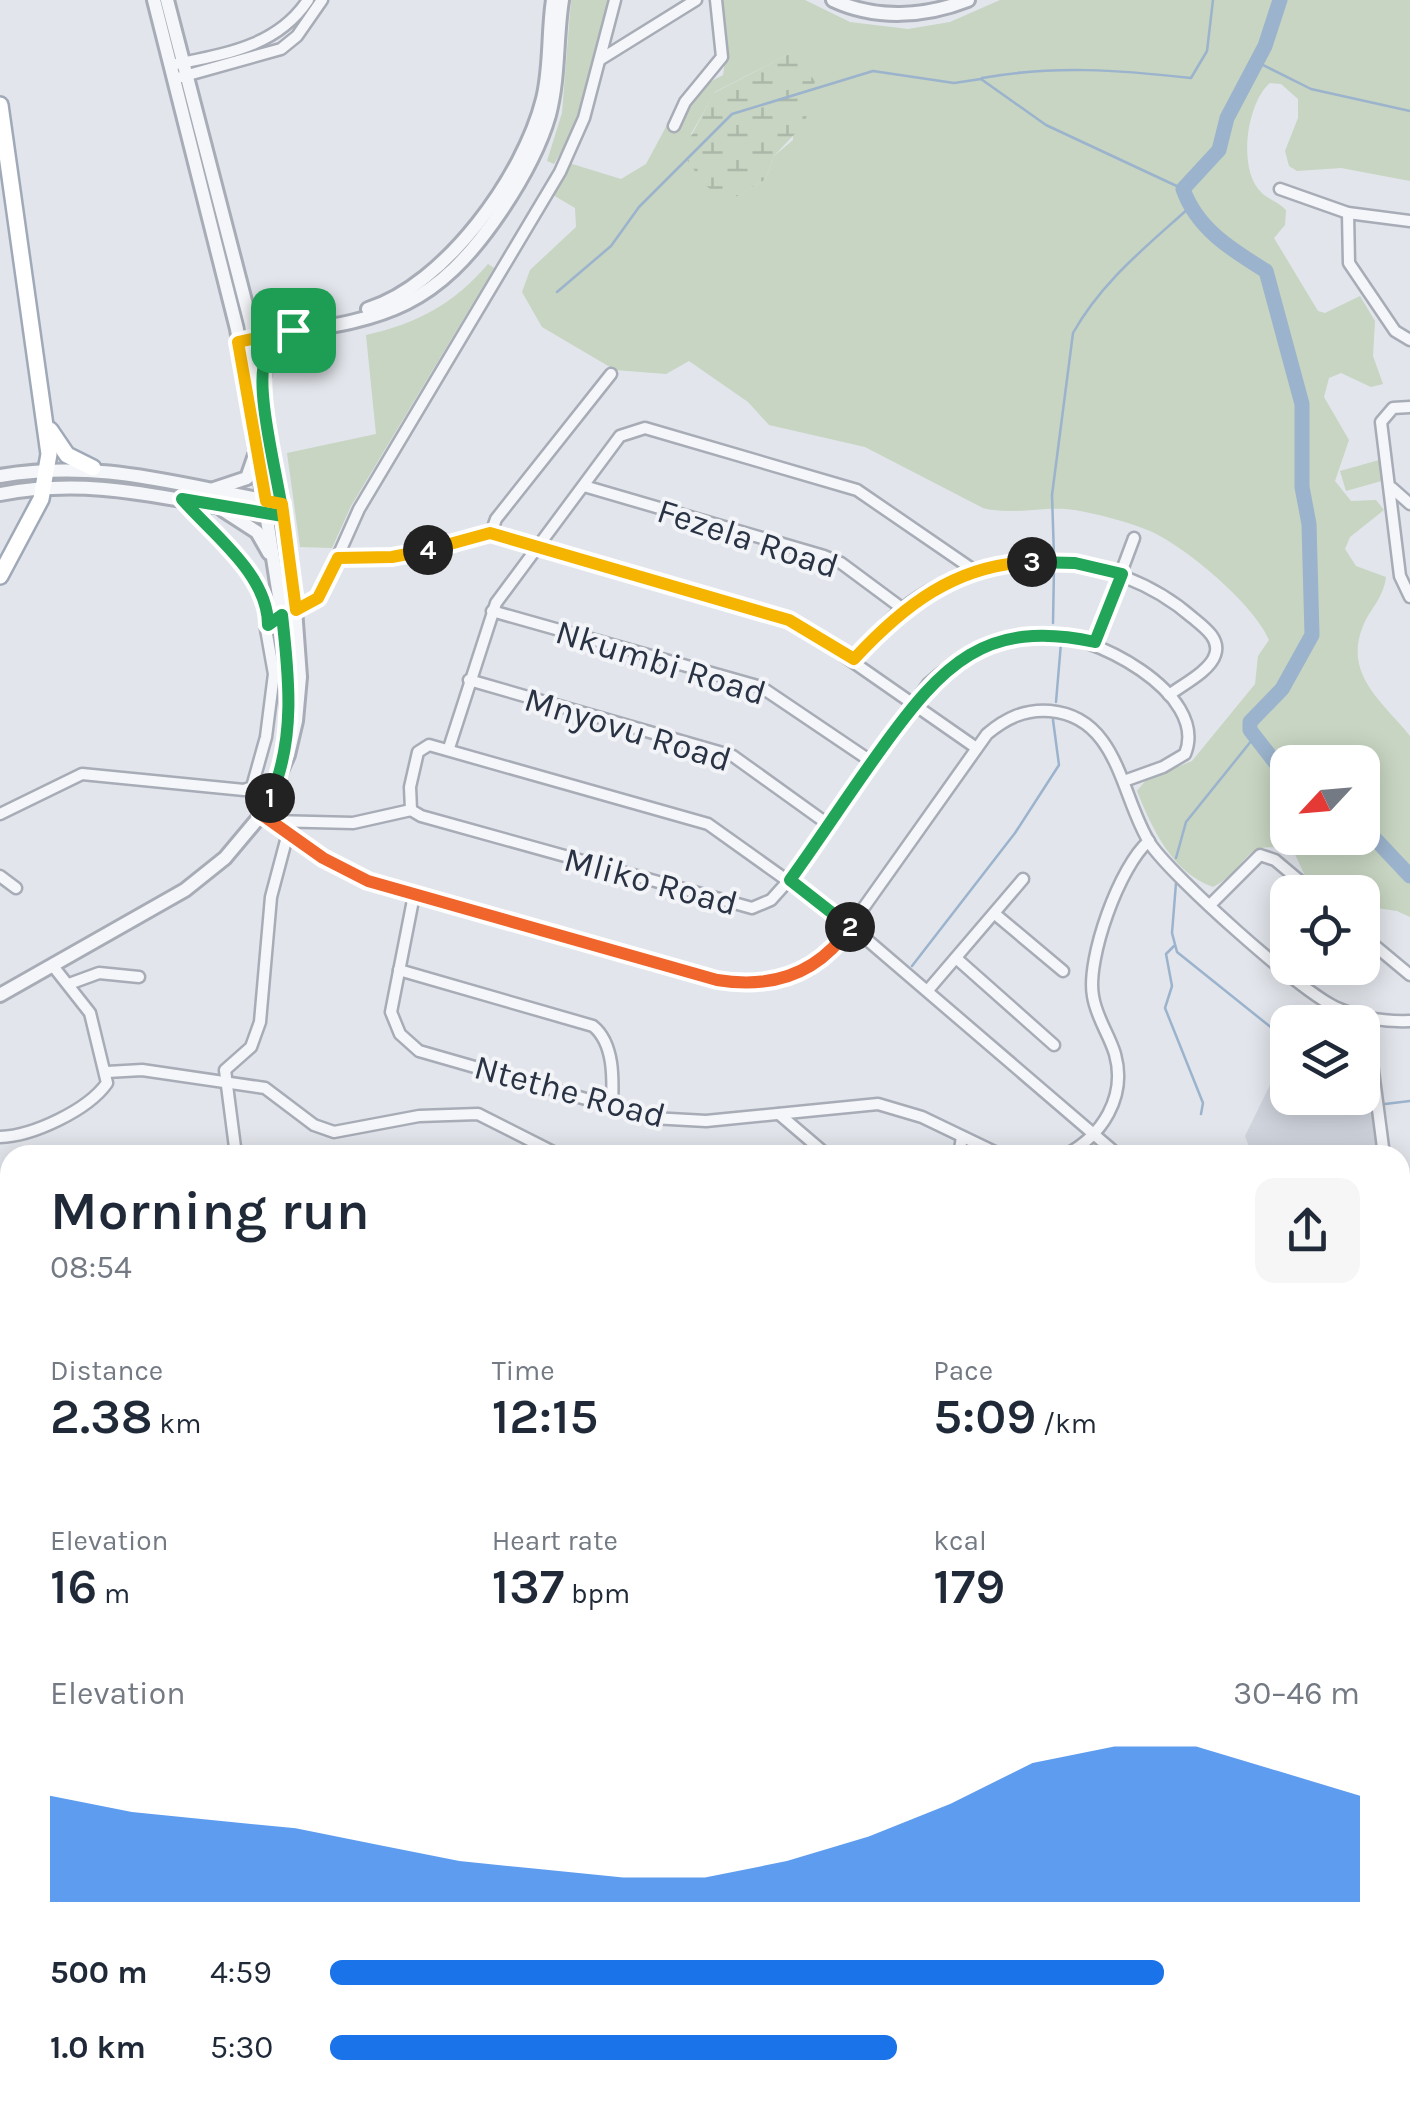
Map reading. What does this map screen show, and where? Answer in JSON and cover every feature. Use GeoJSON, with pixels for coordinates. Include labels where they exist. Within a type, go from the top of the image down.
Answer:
{"type":"FeatureCollection","features":[{"type":"Feature","properties":{"kind":"main road"},"geometry":{"type":"LineString","coordinates":[[0,105],[46,422],[48,467],[46,485],[0,576]]}},
{"type":"Feature","properties":{"kind":"main road"},"geometry":{"type":"LineString","coordinates":[[46,422],[61,449],[93,468]]}},
{"type":"Feature","properties":{"kind":"street"},"geometry":{"type":"LineString","coordinates":[[154,0],[180,70]]}},
{"type":"Feature","properties":{"kind":"street"},"geometry":{"type":"LineString","coordinates":[[0,995],[204,877],[266,818],[281,770],[290,692],[282,510],[265,412],[180,70],[167,0]]}},
{"type":"Feature","properties":{"kind":"street"},"geometry":{"type":"LineString","coordinates":[[180,70],[268,40],[289,25],[308,0]]}},
{"type":"Feature","properties":{"kind":"street"},"geometry":{"type":"LineString","coordinates":[[180,70],[281,49],[297,36],[322,0]]}},
{"type":"Feature","properties":{"kind":"street"},"geometry":{"type":"LineString","coordinates":[[312,326],[391,300],[428,275],[464,243],[512,167],[539,111],[553,0]]}},
{"type":"Feature","properties":{"kind":"street"},"geometry":{"type":"LineString","coordinates":[[245,341],[361,320],[406,305],[453,273],[484,236],[527,168],[543,133],[552,100],[562,0]]}},
{"type":"Feature","properties":{"kind":"street"},"geometry":{"type":"LineString","coordinates":[[268,625],[318,598],[359,509],[574,144],[616,0]]}},
{"type":"Feature","properties":{"kind":"street"},"geometry":{"type":"LineString","coordinates":[[601,59],[696,0]]}},
{"type":"Feature","properties":{"kind":"street"},"geometry":{"type":"LineString","coordinates":[[674,126],[685,102],[716,70],[722,57],[716,0]]}},
{"type":"Feature","properties":{"kind":"street"},"geometry":{"type":"LineString","coordinates":[[833,0],[894,15],[935,11],[968,0]]}},
{"type":"Feature","properties":{"kind":"street"},"geometry":{"type":"LineString","coordinates":[[1280,189],[1348,213],[1410,222]]}},
{"type":"Feature","properties":{"kind":"street"},"geometry":{"type":"LineString","coordinates":[[1348,213],[1349,264],[1394,331],[1410,340]]}},
{"type":"Feature","properties":{"kind":"street"},"geometry":{"type":"LineString","coordinates":[[265,412],[265,361],[293,330]]}},
{"type":"Feature","properties":{"kind":"street"},"geometry":{"type":"LineString","coordinates":[[245,341],[276,574]]}},
{"type":"Feature","properties":{"kind":"street"},"geometry":{"type":"LineString","coordinates":[[490,533],[505,508],[610,374]]}},
{"type":"Feature","properties":{"kind":"street"},"geometry":{"type":"LineString","coordinates":[[1410,407],[1398,406],[1381,422],[1402,582],[1410,597]]}},
{"type":"Feature","properties":{"kind":"street"},"geometry":{"type":"LineString","coordinates":[[448,748],[492,611],[620,436],[644,428],[857,490],[975,571]]}},
{"type":"Feature","properties":{"kind":"street"},"geometry":{"type":"LineString","coordinates":[[0,494],[46,485],[115,487],[182,499],[204,497],[247,478],[257,440]]}},
{"type":"Feature","properties":{"kind":"street"},"geometry":{"type":"LineString","coordinates":[[0,476],[48,467],[93,468],[204,497],[282,510]]}},
{"type":"Feature","properties":{"kind":"street","name":"Fezela Road"},"geometry":{"type":"LineString","coordinates":[[584,486],[824,556],[841,563],[902,609]]}},
{"type":"Feature","properties":{"kind":"street"},"geometry":{"type":"LineString","coordinates":[[1391,487],[1410,504]]}},
{"type":"Feature","properties":{"kind":"street"},"geometry":{"type":"LineString","coordinates":[[204,497],[261,536],[289,612]]}},
{"type":"Feature","properties":{"kind":"street"},"geometry":{"type":"LineString","coordinates":[[0,814],[82,774],[250,788],[266,737],[274,674],[264,636],[268,625],[266,605],[248,573],[182,499]]}},
{"type":"Feature","properties":{"kind":"street"},"geometry":{"type":"LineString","coordinates":[[338,558],[395,556],[490,533],[789,620],[854,659],[976,748]]}},
{"type":"Feature","properties":{"kind":"street"},"geometry":{"type":"LineString","coordinates":[[1095,642],[1134,538]]}},
{"type":"Feature","properties":{"kind":"street"},"geometry":{"type":"LineString","coordinates":[[854,659],[902,609],[975,571],[1019,562],[1056,562],[1122,574],[1166,597],[1208,631],[1214,642],[1212,661],[1168,695]]}},
{"type":"Feature","properties":{"kind":"street","name":"Nkumbi Road"},"geometry":{"type":"LineString","coordinates":[[492,611],[761,688],[872,762]]}},
{"type":"Feature","properties":{"kind":"street","name":"Mliko Road"},"geometry":{"type":"LineString","coordinates":[[411,810],[742,908],[762,905],[790,880],[914,702],[952,664],[1006,638],[1044,634],[1095,642],[1132,663],[1168,695],[1185,728],[1188,749],[1173,763],[1124,781]]}},
{"type":"Feature","properties":{"kind":"street","name":"Mnyovu Road"},"geometry":{"type":"LineString","coordinates":[[469,680],[734,756],[829,825]]}},
{"type":"Feature","properties":{"kind":"street"},"geometry":{"type":"LineString","coordinates":[[266,818],[354,875],[414,895],[698,976],[744,984],[780,980],[804,971],[828,953],[976,748],[1008,718],[1053,711],[1094,731],[1124,781],[1149,841],[1210,904],[1302,985],[1332,1005]]}},
{"type":"Feature","properties":{"kind":"street"},"geometry":{"type":"LineString","coordinates":[[266,818],[353,823],[411,810],[410,787],[422,747],[448,748],[698,820],[790,880],[850,926],[1106,1145]]}},
{"type":"Feature","properties":{"kind":"street"},"geometry":{"type":"LineString","coordinates":[[235,1145],[226,1066],[251,1047],[260,1022],[271,898],[288,833]]}},
{"type":"Feature","properties":{"kind":"street"},"geometry":{"type":"LineString","coordinates":[[1081,1145],[1095,1136],[1114,1102],[1118,1067],[1092,996],[1094,954],[1130,862],[1149,841]]}},
{"type":"Feature","properties":{"kind":"street"},"geometry":{"type":"LineString","coordinates":[[1210,904],[1248,862],[1260,855],[1275,860],[1293,875]]}},
{"type":"Feature","properties":{"kind":"street"},"geometry":{"type":"LineString","coordinates":[[0,876],[16,888]]}},
{"type":"Feature","properties":{"kind":"street"},"geometry":{"type":"LineString","coordinates":[[928,990],[1023,879]]}},
{"type":"Feature","properties":{"kind":"street","name":"Ntethe Road"},"geometry":{"type":"LineString","coordinates":[[414,895],[390,1012],[400,1034],[413,1047],[612,1107],[676,1120],[878,1104],[922,1117],[979,1145]]}},
{"type":"Feature","properties":{"kind":"street"},"geometry":{"type":"LineString","coordinates":[[995,914],[1063,971]]}},
{"type":"Feature","properties":{"kind":"street"},"geometry":{"type":"LineString","coordinates":[[1380,950],[1410,975]]}},
{"type":"Feature","properties":{"kind":"street"},"geometry":{"type":"LineString","coordinates":[[956,958],[1054,1045]]}},
{"type":"Feature","properties":{"kind":"street"},"geometry":{"type":"LineString","coordinates":[[0,1137],[31,1132],[106,1086],[107,1072],[90,1013],[53,966]]}},
{"type":"Feature","properties":{"kind":"street"},"geometry":{"type":"LineString","coordinates":[[399,970],[592,1026],[604,1038],[610,1058],[612,1107]]}},
{"type":"Feature","properties":{"kind":"street"},"geometry":{"type":"LineString","coordinates":[[69,984],[99,973],[139,977]]}},
{"type":"Feature","properties":{"kind":"street"},"geometry":{"type":"LineString","coordinates":[[1380,1019],[1410,1020]]}},
{"type":"Feature","properties":{"kind":"street"},"geometry":{"type":"LineString","coordinates":[[107,1072],[142,1070],[266,1088],[314,1124],[334,1132],[449,1112],[478,1114],[538,1145]]}},
{"type":"Feature","properties":{"kind":"street"},"geometry":{"type":"LineString","coordinates":[[779,1114],[815,1145]]}},
{"type":"Feature","properties":{"kind":"street"},"geometry":{"type":"LineString","coordinates":[[1379,1115],[1383,1145]]}},
{"type":"Feature","properties":{"kind":"street"},"geometry":{"type":"LineString","coordinates":[[961,1145],[962,1137]]}},
{"type":"Feature","properties":{"kind":"shaded area"},"geometry":{"type":"Polygon","coordinates":[[[1270,1085],[1270,1115],[1372,1115],[1377,1145],[1248,1145],[1245,1136],[1270,1085]]]}},
{"type":"Feature","properties":{"kind":"green space"},"geometry":{"type":"Polygon","coordinates":[[[571,0],[608,0],[573,132],[554,164],[547,161],[562,113],[571,0]]]}},
{"type":"Feature","properties":{"kind":"green space"},"geometry":{"type":"Polygon","coordinates":[[[719,0],[805,0],[850,22],[908,29],[950,22],[1000,0],[1410,0],[1410,181],[1341,168],[1297,171],[1289,166],[1285,151],[1298,118],[1298,99],[1281,84],[1270,83],[1262,92],[1251,120],[1247,152],[1254,181],[1264,195],[1286,210],[1285,225],[1274,238],[1318,311],[1325,313],[1360,296],[1375,321],[1373,356],[1383,384],[1371,387],[1341,373],[1329,378],[1324,397],[1349,440],[1335,481],[1351,501],[1376,500],[1384,510],[1350,537],[1345,549],[1356,566],[1386,577],[1380,597],[1363,626],[1358,659],[1369,687],[1410,736],[1410,917],[1380,908],[1380,875],[1305,875],[1295,855],[1380,855],[1380,745],[1270,745],[1270,848],[1247,856],[1213,887],[1186,871],[1165,848],[1137,791],[1146,780],[1192,761],[1255,684],[1258,656],[1269,640],[1234,594],[1182,550],[1142,528],[1084,512],[983,508],[865,447],[769,425],[748,402],[689,361],[666,374],[615,370],[542,327],[522,292],[530,270],[576,227],[575,208],[553,195],[569,163],[621,179],[646,164],[682,97],[723,75],[727,49],[719,0]],[[791,53],[715,92],[691,134],[728,201],[766,179],[774,156],[793,140],[791,53]]]}},
{"type":"Feature","properties":{"kind":"green space"},"geometry":{"type":"Polygon","coordinates":[[[791,53],[815,81],[805,123],[774,156],[766,179],[727,202],[705,185],[682,153],[714,93],[791,53]]]}},
{"type":"Feature","properties":{"kind":"green space"},"geometry":{"type":"Polygon","coordinates":[[[488,264],[494,268],[351,506],[332,548],[300,547],[287,453],[376,434],[366,335],[433,310],[462,290],[488,264]]]}},
{"type":"Feature","properties":{"kind":"green space"},"geometry":{"type":"Polygon","coordinates":[[[1379,460],[1385,480],[1346,491],[1340,471],[1379,460]]]}},
{"type":"Feature","properties":{"kind":"waterway"},"geometry":{"type":"LineString","coordinates":[[982,78],[1087,70],[1191,78],[1207,51],[1213,0]]}},
{"type":"Feature","properties":{"kind":"waterway"},"geometry":{"type":"LineString","coordinates":[[1270,756],[1250,730],[1250,722],[1282,689],[1312,635],[1309,524],[1302,487],[1302,404],[1266,271],[1206,227],[1183,189],[1219,150],[1227,118],[1265,46],[1280,0]]}},
{"type":"Feature","properties":{"kind":"waterway"},"geometry":{"type":"LineString","coordinates":[[1257,62],[1311,89],[1410,111]]}},
{"type":"Feature","properties":{"kind":"waterway"},"geometry":{"type":"LineString","coordinates":[[557,292],[611,246],[639,207],[732,114],[873,71],[954,83],[981,79],[1046,125],[1183,189]]}},
{"type":"Feature","properties":{"kind":"waterway"},"geometry":{"type":"LineString","coordinates":[[1054,556],[1052,495],[1073,333],[1111,281],[1190,207]]}},
{"type":"Feature","properties":{"kind":"waterway"},"geometry":{"type":"LineString","coordinates":[[1053,623],[1054,568]]}},
{"type":"Feature","properties":{"kind":"waterway"},"geometry":{"type":"LineString","coordinates":[[1056,702],[1061,643]]}},
{"type":"Feature","properties":{"kind":"waterway"},"geometry":{"type":"LineString","coordinates":[[912,966],[1015,833],[1059,765],[1053,720]]}},
{"type":"Feature","properties":{"kind":"waterway"},"geometry":{"type":"LineString","coordinates":[[1176,858],[1186,822],[1256,735]]}},
{"type":"Feature","properties":{"kind":"waterway"},"geometry":{"type":"LineString","coordinates":[[1380,844],[1410,876]]}},
{"type":"Feature","properties":{"kind":"waterway"},"geometry":{"type":"LineString","coordinates":[[1176,883],[1172,933],[1177,952],[1270,1027]]}},
{"type":"Feature","properties":{"kind":"waterway"},"geometry":{"type":"LineString","coordinates":[[1174,946],[1166,954],[1172,986],[1165,1008],[1203,1103],[1201,1114]]}},
{"type":"Feature","properties":{"kind":"waterway"},"geometry":{"type":"LineString","coordinates":[[1385,1104],[1410,1101]]}},
{"type":"Feature","properties":{"kind":"route"},"geometry":{"type":"LineString","coordinates":[[293,330],[238,342],[266,501],[282,504],[296,610],[312,605],[318,598],[338,558],[395,556],[490,533],[789,620],[854,659],[902,609],[975,571],[1019,562],[1056,562],[1122,574],[1095,642],[1059,634],[1006,638],[952,664],[922,692],[790,880],[850,926],[820,960],[796,975],[756,984],[717,980],[414,895],[368,881],[338,866],[261,814],[281,770],[286,742],[290,692],[282,615],[268,625],[266,605],[248,573],[182,499],[283,516],[282,504],[265,412],[264,368],[267,355],[285,342],[293,330]]}}]}
